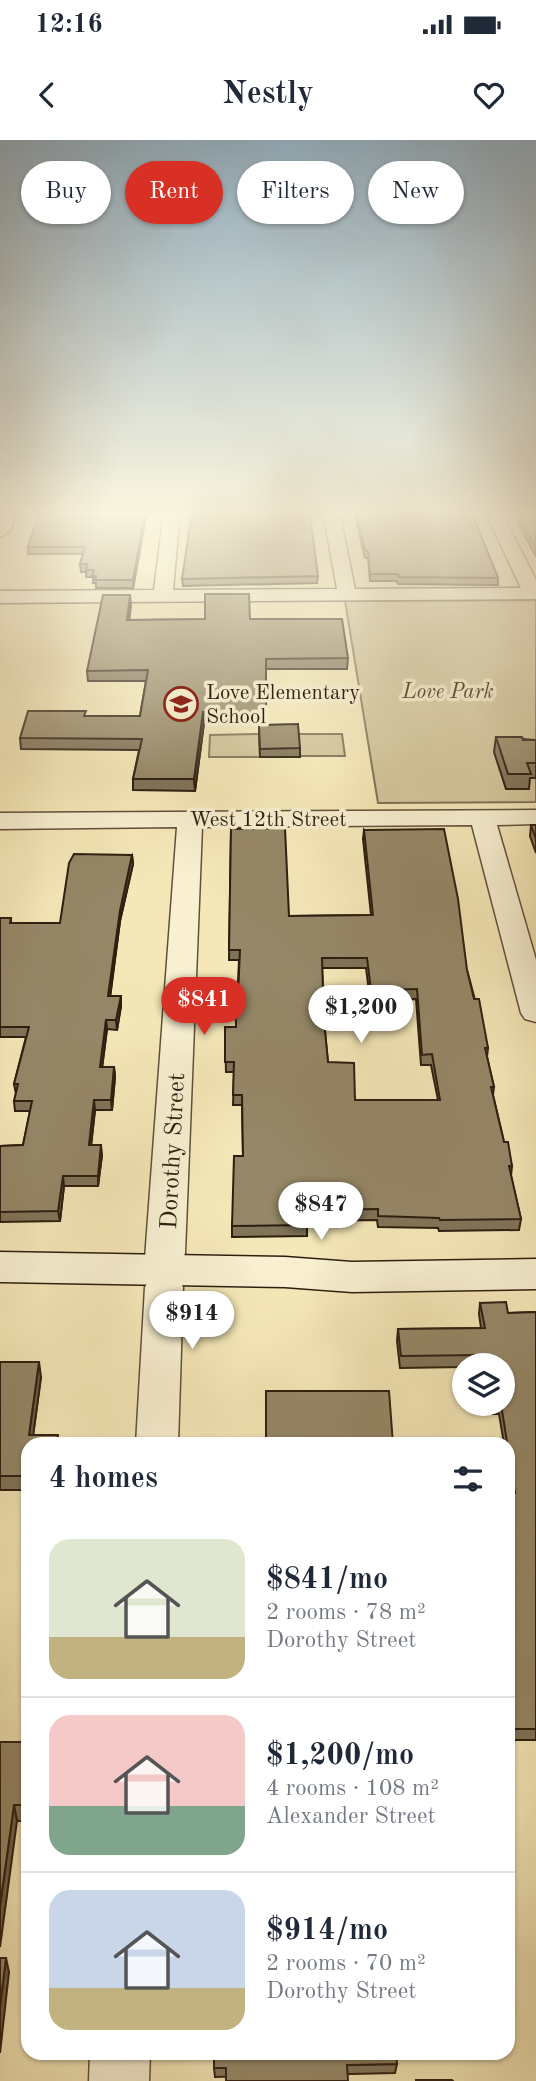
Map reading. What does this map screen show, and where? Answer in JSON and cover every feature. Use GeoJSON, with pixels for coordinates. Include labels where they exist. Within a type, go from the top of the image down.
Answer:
{"type":"FeatureCollection","features":[{"type":"Feature","properties":{"kind":"main road"},"geometry":{"type":"LineString","coordinates":[[0,1268],[280,1285],[352,1277],[536,1274]]}},
{"type":"Feature","properties":{"kind":"main road"},"geometry":{"type":"LineString","coordinates":[[0,1290],[164,1280]]}},
{"type":"Feature","properties":{"kind":"street"},"geometry":{"type":"LineString","coordinates":[[482,817],[536,1013]]}},
{"type":"Feature","properties":{"kind":"street","name":"West 12th Street"},"geometry":{"type":"LineString","coordinates":[[0,821],[536,817]]}},
{"type":"Feature","properties":{"kind":"street","name":"Dorothy Street"},"geometry":{"type":"LineString","coordinates":[[157,1437],[190,819]]}},
{"type":"Feature","properties":{"kind":"street"},"geometry":{"type":"LineString","coordinates":[[119,2081],[120,2060]]}},
{"type":"Feature","properties":{"kind":"green space","name":"Love Park"},"geometry":{"type":"Polygon","coordinates":[[[345,602],[536,602],[536,802],[378,803],[345,602]]]}},
{"type":"Feature","properties":{"kind":"green space"},"geometry":{"type":"Polygon","coordinates":[[[259,734],[260,757],[209,757],[210,735],[259,734]]]}},
{"type":"Feature","properties":{"kind":"green space"},"geometry":{"type":"Polygon","coordinates":[[[298,734],[342,734],[345,756],[300,756],[298,734]]]}},
{"type":"Feature","properties":{"kind":"building"},"geometry":{"type":"Polygon","coordinates":[[[102,602],[129,602],[127,620],[205,619],[205,602],[249,602],[250,619],[342,619],[348,658],[266,659],[266,712],[203,712],[194,779],[133,779],[142,739],[20,738],[28,711],[86,711],[84,716],[140,716],[148,670],[87,671],[102,602]]]}},
{"type":"Feature","properties":{"kind":"building"},"geometry":{"type":"Polygon","coordinates":[[[298,724],[300,748],[260,749],[259,725],[298,724]]]}},
{"type":"Feature","properties":{"kind":"building"},"geometry":{"type":"Polygon","coordinates":[[[496,737],[536,740],[536,763],[527,763],[531,774],[508,774],[496,737]]]}},
{"type":"Feature","properties":{"kind":"building"},"geometry":{"type":"Polygon","coordinates":[[[531,825],[536,825],[536,839],[531,825]]]}},
{"type":"Feature","properties":{"kind":"building"},"geometry":{"type":"Polygon","coordinates":[[[285,828],[289,916],[373,915],[364,830],[444,829],[458,899],[467,970],[474,999],[479,999],[488,1048],[485,1048],[494,1087],[491,1087],[504,1142],[508,1142],[512,1166],[509,1166],[521,1219],[440,1220],[378,1216],[378,1209],[306,1210],[307,1225],[232,1226],[234,1156],[243,1156],[242,1095],[233,1095],[234,1062],[225,1062],[225,1027],[236,1027],[235,994],[238,994],[240,950],[229,950],[231,829],[285,828]],[[322,958],[321,990],[328,1062],[354,1063],[355,1100],[440,1100],[432,1054],[422,1055],[417,989],[371,990],[367,958],[322,958]]]}},
{"type":"Feature","properties":{"kind":"building"},"geometry":{"type":"Polygon","coordinates":[[[74,854],[132,855],[120,911],[108,996],[121,996],[116,1020],[106,1020],[100,1067],[114,1067],[111,1100],[94,1100],[89,1145],[101,1145],[98,1176],[63,1176],[58,1211],[0,1212],[0,1146],[23,1145],[32,1101],[14,1101],[18,1084],[14,1084],[29,1027],[0,1027],[0,918],[11,918],[10,923],[60,923],[69,863],[74,854]]]}},
{"type":"Feature","properties":{"kind":"building"},"geometry":{"type":"Polygon","coordinates":[[[506,1302],[508,1313],[536,1312],[536,1729],[515,1729],[515,1437],[506,1437],[503,1416],[515,1416],[515,1353],[401,1356],[398,1329],[485,1328],[480,1303],[506,1302]]]}},
{"type":"Feature","properties":{"kind":"building"},"geometry":{"type":"Polygon","coordinates":[[[0,1362],[39,1362],[29,1435],[58,1437],[21,1437],[21,1476],[0,1476],[0,1362]]]}},
{"type":"Feature","properties":{"kind":"building"},"geometry":{"type":"Polygon","coordinates":[[[266,1391],[389,1391],[392,1437],[266,1437],[266,1391]]]}},
{"type":"Feature","properties":{"kind":"building"},"geometry":{"type":"Polygon","coordinates":[[[0,1742],[21,1742],[21,1805],[14,1805],[0,1906],[0,1742]]]}},
{"type":"Feature","properties":{"kind":"building"},"geometry":{"type":"Polygon","coordinates":[[[0,1958],[6,1958],[0,2007],[0,1958]]]}},
{"type":"Feature","properties":{"kind":"building"},"geometry":{"type":"Polygon","coordinates":[[[214,2060],[397,2060],[397,2064],[347,2065],[348,2081],[226,2081],[226,2068],[214,2068],[214,2060]]]}},
{"type":"Feature","properties":{"kind":"building"},"geometry":{"type":"Polygon","coordinates":[[[452,2080],[453,2081],[416,2081],[452,2080]]]}},
{"type":"Feature","properties":{"kind":"place","name":"Love Elementary School"},"geometry":{"type":"Point","coordinates":[181,704]}}]}
